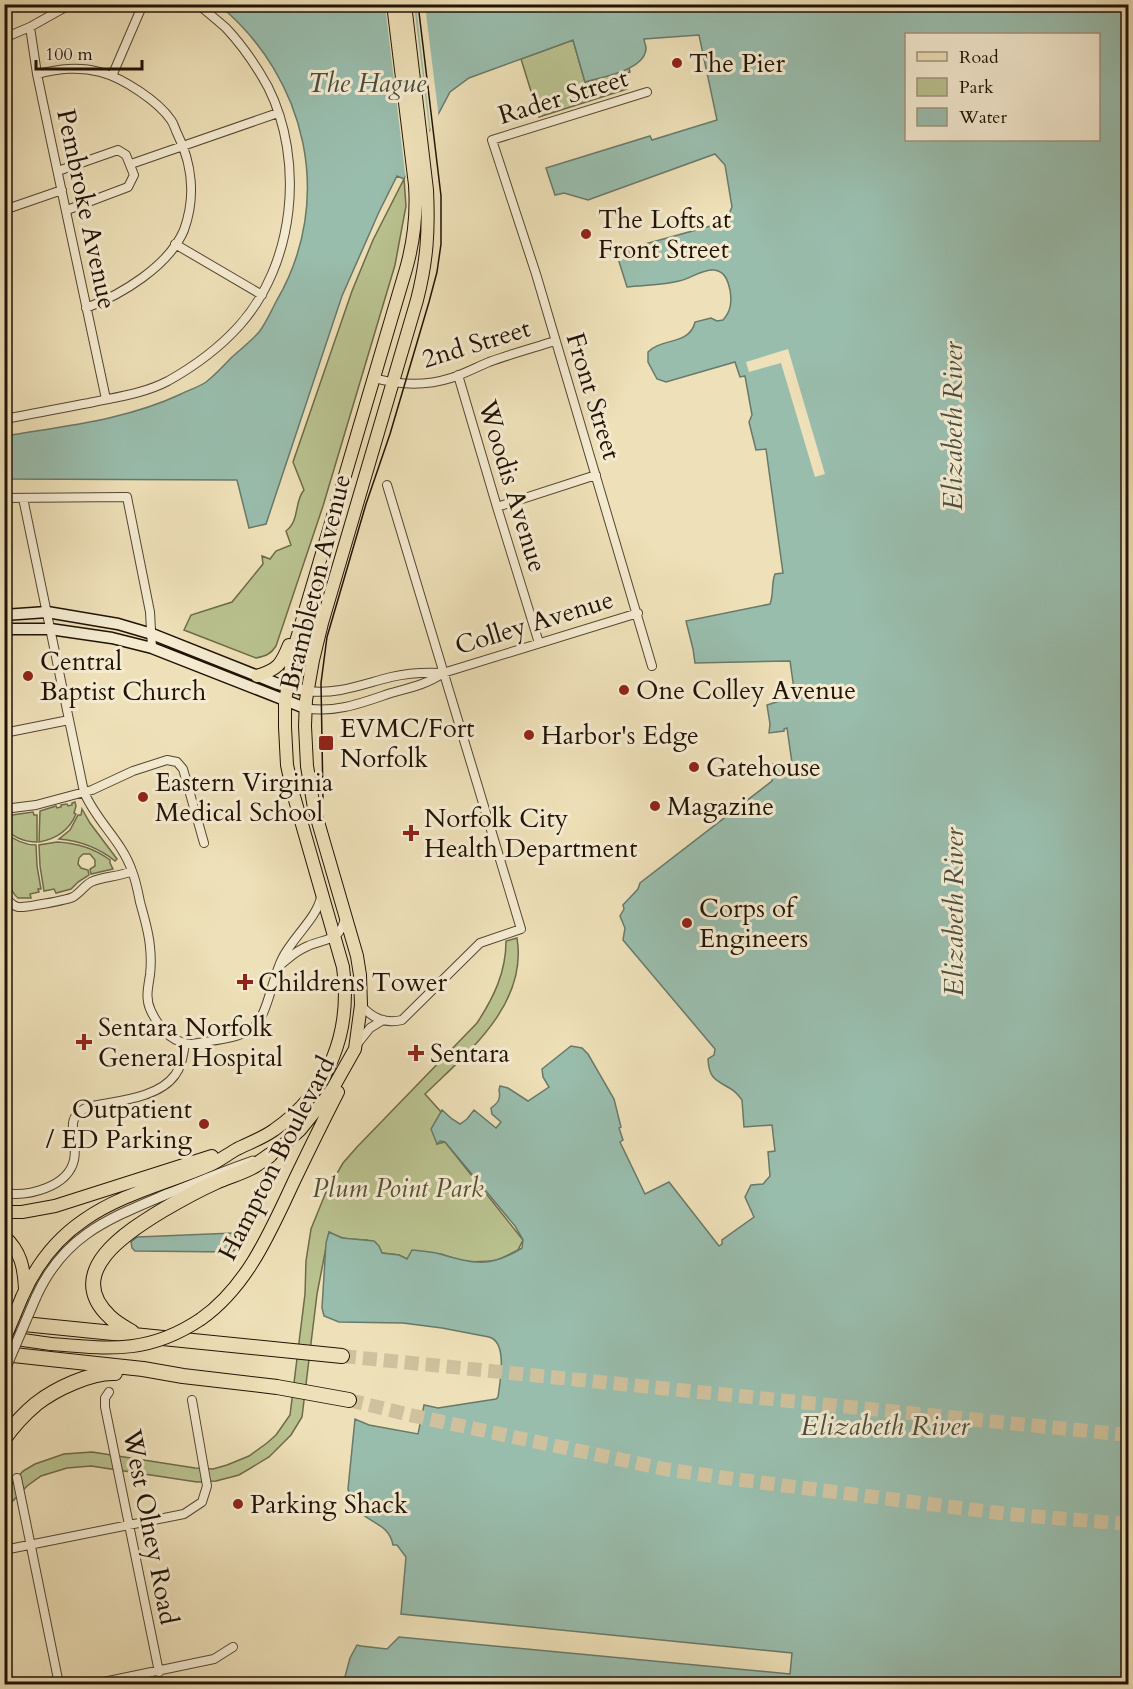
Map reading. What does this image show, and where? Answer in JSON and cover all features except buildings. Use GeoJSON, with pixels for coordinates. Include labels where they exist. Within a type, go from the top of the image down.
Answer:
{"type":"FeatureCollection","features":[{"type":"Feature","properties":{"kind":"highway"},"geometry":{"type":"LineString","coordinates":[[137,1335],[111,1318],[99,1304],[94,1287],[96,1271],[105,1253],[122,1237],[151,1217],[215,1182],[255,1165],[270,1155]]}},
{"type":"Feature","properties":{"kind":"highway"},"geometry":{"type":"LineString","coordinates":[[4,1322],[342,1356]]}},
{"type":"Feature","properties":{"kind":"highway"},"geometry":{"type":"LineString","coordinates":[[4,1354],[143,1369],[277,1387],[349,1400]]}},
{"type":"Feature","properties":{"kind":"highway"},"geometry":{"type":"LineString","coordinates":[[4,1359],[41,1359]]}},
{"type":"Feature","properties":{"kind":"highway"},"geometry":{"type":"LineString","coordinates":[[4,1359],[64,1369],[172,1378],[183,1376]]}},
{"type":"Feature","properties":{"kind":"highway"},"geometry":{"type":"LineString","coordinates":[[4,1429],[38,1395],[59,1383],[104,1372]]}},
{"type":"Feature","properties":{"kind":"highway"},"geometry":{"type":"LineString","coordinates":[[4,1439],[38,1402],[82,1379]]}},
{"type":"Feature","properties":{"kind":"main road"},"geometry":{"type":"LineString","coordinates":[[393,4],[413,172],[422,202]]}},
{"type":"Feature","properties":{"kind":"main road"},"geometry":{"type":"LineString","coordinates":[[405,4],[422,202]]}},
{"type":"Feature","properties":{"kind":"main road","name":"Brambleton Avenue"},"geometry":{"type":"LineString","coordinates":[[4,1339],[38,1267],[61,1239],[84,1220],[113,1204],[212,1164],[272,1131],[299,1109],[319,1084],[335,1053],[344,1023],[346,997],[343,967],[290,779],[285,740],[286,687],[291,658],[305,608],[410,257],[422,202]]}},
{"type":"Feature","properties":{"kind":"main road","name":"Brambleton Avenue"},"geometry":{"type":"LineString","coordinates":[[270,1155],[290,1139],[315,1113],[333,1088],[355,1049],[361,1005],[360,975],[357,956],[309,786],[305,708],[322,623],[417,300],[428,237],[422,202]]}},
{"type":"Feature","properties":{"kind":"main road"},"geometry":{"type":"LineString","coordinates":[[258,676],[280,665],[305,608]]}},
{"type":"Feature","properties":{"kind":"main road","name":"Colley Avenue"},"geometry":{"type":"LineString","coordinates":[[4,615],[47,612],[102,621],[152,634],[286,687],[307,691]]}},
{"type":"Feature","properties":{"kind":"main road","name":"Colley Avenue"},"geometry":{"type":"LineString","coordinates":[[4,629],[50,629],[112,638],[152,648],[305,708]]}},
{"type":"Feature","properties":{"kind":"main road","name":"Hampton Boulevard"},"geometry":{"type":"LineString","coordinates":[[4,1339],[104,1348],[130,1347],[168,1338],[210,1312],[231,1292],[261,1250],[347,1074],[355,1049]]}},
{"type":"Feature","properties":{"kind":"main road","name":"Hampton Boulevard"},"geometry":{"type":"LineString","coordinates":[[4,1212],[35,1210],[61,1204],[239,1148]]}},
{"type":"Feature","properties":{"kind":"main road"},"geometry":{"type":"LineString","coordinates":[[4,1236],[16,1248],[20,1256],[27,1294]]}},
{"type":"Feature","properties":{"kind":"street"},"geometry":{"type":"LineString","coordinates":[[4,38],[30,27],[71,4]]}},
{"type":"Feature","properties":{"kind":"street"},"geometry":{"type":"LineString","coordinates":[[112,76],[143,4]]}},
{"type":"Feature","properties":{"kind":"street"},"geometry":{"type":"LineString","coordinates":[[4,400],[6,418],[139,393],[197,364],[239,326],[262,295],[279,256],[289,215],[291,183],[288,150],[278,112],[268,88],[253,63],[226,29],[198,4]]}},
{"type":"Feature","properties":{"kind":"street","name":"Pembroke Avenue"},"geometry":{"type":"LineString","coordinates":[[30,27],[37,74],[106,399]]}},
{"type":"Feature","properties":{"kind":"street"},"geometry":{"type":"LineString","coordinates":[[37,74],[70,68],[100,72],[121,80],[146,96],[171,120],[184,146],[192,178],[191,204],[183,231],[170,252],[132,285],[86,308]]}},
{"type":"Feature","properties":{"kind":"street","name":"Rader Street"},"geometry":{"type":"LineString","coordinates":[[492,140],[647,92]]}},
{"type":"Feature","properties":{"kind":"street"},"geometry":{"type":"LineString","coordinates":[[131,164],[278,112]]}},
{"type":"Feature","properties":{"kind":"street","name":"Front Street"},"geometry":{"type":"LineString","coordinates":[[492,140],[518,214],[652,666]]}},
{"type":"Feature","properties":{"kind":"street"},"geometry":{"type":"LineString","coordinates":[[58,171],[118,150],[126,155],[134,175],[128,187],[67,210]]}},
{"type":"Feature","properties":{"kind":"street"},"geometry":{"type":"LineString","coordinates":[[4,210],[62,190]]}},
{"type":"Feature","properties":{"kind":"street"},"geometry":{"type":"LineString","coordinates":[[175,244],[262,295]]}},
{"type":"Feature","properties":{"kind":"street","name":"2nd Street"},"geometry":{"type":"LineString","coordinates":[[374,378],[392,383],[431,382],[458,375],[555,341]]}},
{"type":"Feature","properties":{"kind":"street","name":"Woodis Avenue"},"geometry":{"type":"LineString","coordinates":[[458,375],[539,643]]}},
{"type":"Feature","properties":{"kind":"street"},"geometry":{"type":"LineString","coordinates":[[497,507],[596,475]]}},
{"type":"Feature","properties":{"kind":"street"},"geometry":{"type":"LineString","coordinates":[[361,1005],[372,1016],[383,1020],[402,1020],[474,947],[488,939],[517,930],[387,485]]}},
{"type":"Feature","properties":{"kind":"street"},"geometry":{"type":"LineString","coordinates":[[4,498],[127,498],[150,612],[152,648]]}},
{"type":"Feature","properties":{"kind":"street"},"geometry":{"type":"LineString","coordinates":[[23,498],[84,792],[94,811],[119,845],[132,871],[150,946],[147,1002],[154,1017],[167,1034],[178,1042],[192,1044],[234,1036],[252,1028],[261,1018],[279,966],[292,942],[320,907],[322,892]]}},
{"type":"Feature","properties":{"kind":"street","name":"Colley Avenue"},"geometry":{"type":"LineString","coordinates":[[305,708],[326,710],[350,706],[430,681],[443,673],[638,614]]}},
{"type":"Feature","properties":{"kind":"street","name":"Colley Avenue"},"geometry":{"type":"LineString","coordinates":[[307,691],[335,692],[400,675],[443,673]]}},
{"type":"Feature","properties":{"kind":"street"},"geometry":{"type":"LineString","coordinates":[[4,733],[69,720]]}},
{"type":"Feature","properties":{"kind":"street"},"geometry":{"type":"LineString","coordinates":[[4,809],[36,805],[96,789],[133,771],[167,760],[174,761],[183,769],[204,843]]}},
{"type":"Feature","properties":{"kind":"street"},"geometry":{"type":"LineString","coordinates":[[4,894],[13,905],[24,907],[72,898],[84,886],[92,882],[132,871]]}},
{"type":"Feature","properties":{"kind":"street"},"geometry":{"type":"LineString","coordinates":[[279,966],[309,945],[335,936],[341,930],[345,914]]}},
{"type":"Feature","properties":{"kind":"street"},"geometry":{"type":"LineString","coordinates":[[355,1049],[365,1033],[383,1020]]}},
{"type":"Feature","properties":{"kind":"street"},"geometry":{"type":"LineString","coordinates":[[4,1193],[33,1191],[51,1186],[60,1180],[67,1174],[75,1159],[73,1124],[80,1111],[88,1107],[146,1095],[161,1088],[178,1070],[185,1044]]}},
{"type":"Feature","properties":{"kind":"street","name":"Brambleton Avenue"},"geometry":{"type":"LineString","coordinates":[[4,1372],[27,1294],[42,1284],[66,1251],[88,1232],[109,1219],[231,1168],[270,1155]]}},
{"type":"Feature","properties":{"kind":"street","name":"West Olney Road"},"geometry":{"type":"LineString","coordinates":[[109,1392],[105,1398],[105,1407],[159,1672]]}},
{"type":"Feature","properties":{"kind":"street"},"geometry":{"type":"LineString","coordinates":[[4,1550],[184,1514],[202,1502],[207,1486],[192,1400]]}},
{"type":"Feature","properties":{"kind":"street"},"geometry":{"type":"LineString","coordinates":[[17,1478],[59,1684]]}},
{"type":"Feature","properties":{"kind":"street"},"geometry":{"type":"LineString","coordinates":[[94,1684],[214,1659],[233,1647]]}},
{"type":"Feature","properties":{"kind":"green space"},"geometry":{"type":"Polygon","coordinates":[[[573,40],[585,82],[629,68],[630,72],[622,75],[627,89],[539,117],[521,59],[573,40]]]}},
{"type":"Feature","properties":{"kind":"green space"},"geometry":{"type":"Polygon","coordinates":[[[404,179],[406,206],[395,265],[323,506],[276,646],[268,654],[256,658],[184,630],[191,615],[232,602],[263,564],[262,556],[270,559],[276,551],[291,545],[286,531],[293,522],[304,490],[293,462],[352,291],[373,240],[404,179]]]}},
{"type":"Feature","properties":{"kind":"green space"},"geometry":{"type":"Polygon","coordinates":[[[75,802],[74,813],[76,814],[66,830],[51,839],[39,842],[40,811],[56,806],[61,807],[61,805],[72,805],[75,802]]]}},
{"type":"Feature","properties":{"kind":"green space"},"geometry":{"type":"Polygon","coordinates":[[[82,809],[117,859],[115,861],[88,846],[59,839],[70,830],[78,815],[81,815],[82,809]]]}},
{"type":"Feature","properties":{"kind":"green space"},"geometry":{"type":"Polygon","coordinates":[[[33,812],[37,815],[37,842],[19,838],[5,828],[5,816],[33,812]]]}},
{"type":"Feature","properties":{"kind":"green space"},"geometry":{"type":"Polygon","coordinates":[[[4,832],[19,842],[36,845],[41,889],[38,889],[39,892],[30,894],[31,898],[18,898],[13,893],[7,877],[4,832]]]}},
{"type":"Feature","properties":{"kind":"green space"},"geometry":{"type":"Polygon","coordinates":[[[57,842],[78,845],[98,852],[110,860],[113,869],[91,874],[90,869],[95,866],[95,860],[90,854],[83,854],[78,864],[81,868],[88,870],[89,875],[71,889],[56,893],[54,889],[44,891],[39,845],[57,842]]]}},
{"type":"Feature","properties":{"kind":"green space","name":"Plum Point Park"},"geometry":{"type":"Polygon","coordinates":[[[517,938],[518,962],[513,985],[504,1006],[491,1026],[459,1062],[425,1094],[442,1113],[437,1144],[445,1142],[523,1240],[518,1250],[496,1261],[465,1262],[441,1254],[407,1259],[399,1255],[382,1253],[379,1247],[371,1241],[343,1238],[329,1232],[317,1294],[302,1417],[291,1435],[269,1457],[239,1475],[216,1481],[197,1482],[91,1466],[67,1468],[41,1476],[27,1486],[10,1504],[5,1513],[5,1491],[23,1471],[35,1464],[64,1454],[92,1452],[213,1469],[249,1456],[276,1435],[290,1415],[311,1229],[326,1192],[343,1163],[357,1147],[477,1023],[498,984],[504,963],[506,941],[517,938]]]}},
{"type":"Feature","properties":{"kind":"water","name":"Elizabeth River"},"geometry":{"type":"Polygon","coordinates":[[[395,4],[411,7],[422,4],[1128,5],[1128,1684],[343,1684],[350,1658],[357,1645],[387,1649],[399,1637],[790,1674],[792,1653],[401,1614],[406,1557],[397,1545],[393,1545],[384,1528],[357,1509],[348,1489],[355,1419],[369,1425],[418,1434],[424,1405],[438,1408],[496,1399],[501,1373],[499,1346],[489,1337],[442,1328],[403,1323],[339,1322],[324,1316],[322,1308],[326,1243],[329,1232],[342,1238],[374,1241],[382,1253],[399,1255],[407,1259],[412,1250],[482,1262],[500,1259],[522,1248],[523,1240],[515,1226],[445,1142],[440,1141],[437,1144],[431,1129],[442,1110],[460,1124],[474,1110],[496,1128],[501,1122],[492,1114],[491,1108],[500,1096],[500,1086],[508,1088],[528,1101],[549,1087],[543,1077],[542,1069],[571,1046],[582,1048],[588,1054],[614,1099],[623,1140],[620,1142],[645,1194],[669,1182],[719,1246],[722,1240],[754,1217],[745,1197],[751,1185],[763,1184],[770,1176],[768,1152],[775,1151],[772,1125],[744,1127],[742,1100],[734,1091],[714,1078],[710,1071],[708,1059],[714,1055],[715,1049],[623,940],[625,928],[620,916],[624,909],[623,905],[638,889],[640,883],[772,781],[773,764],[792,763],[787,728],[784,731],[769,733],[767,705],[795,696],[790,661],[695,663],[686,621],[770,604],[775,574],[783,573],[766,449],[756,450],[749,422],[752,415],[745,376],[740,377],[735,362],[666,382],[657,379],[648,362],[648,352],[681,338],[692,329],[695,322],[711,318],[717,321],[723,320],[731,302],[727,280],[721,272],[710,270],[683,280],[627,287],[616,252],[725,222],[732,207],[725,165],[715,154],[588,200],[564,193],[555,195],[546,168],[650,136],[652,140],[717,120],[699,35],[644,39],[646,48],[639,62],[612,75],[585,82],[573,40],[469,78],[450,92],[404,179],[397,176],[342,296],[266,524],[249,528],[237,480],[5,479],[5,436],[117,416],[160,403],[197,387],[206,382],[249,342],[266,321],[295,262],[305,222],[307,182],[303,142],[291,104],[273,68],[249,35],[219,5],[395,4]]]}},
{"type":"Feature","properties":{"kind":"water"},"geometry":{"type":"Polygon","coordinates":[[[234,1233],[237,1237],[238,1249],[230,1252],[135,1251],[131,1242],[137,1237],[234,1233]]]}},
{"type":"Feature","properties":{"kind":"pier"},"geometry":{"type":"Polygon","coordinates":[[[385,5],[414,5],[430,136],[406,181],[385,5]]]}},
{"type":"Feature","properties":{"kind":"pier"},"geometry":{"type":"Polygon","coordinates":[[[416,5],[425,5],[439,119],[431,134],[416,5]]]}},
{"type":"Feature","properties":{"kind":"pier"},"geometry":{"type":"Polygon","coordinates":[[[788,349],[825,474],[815,477],[781,363],[749,372],[746,362],[788,349]]]}},
{"type":"Feature","properties":{"kind":"tunnel"},"geometry":{"type":"LineString","coordinates":[[342,1356],[1128,1435]]}},
{"type":"Feature","properties":{"kind":"tunnel"},"geometry":{"type":"LineString","coordinates":[[349,1400],[665,1469],[1007,1514],[1128,1524]]}},
{"type":"Feature","properties":{"kind":"tram line"},"geometry":{"type":"LineString","coordinates":[[323,799],[321,683],[327,637],[429,302],[441,244],[441,196],[418,4]]}},
{"type":"Feature","properties":{"kind":"place","name":"The Pier"},"geometry":{"type":"Point","coordinates":[677,63]}},
{"type":"Feature","properties":{"kind":"place","name":"The Lofts at Front Street"},"geometry":{"type":"Point","coordinates":[586,234]}},
{"type":"Feature","properties":{"kind":"place","name":"Central Baptist Church"},"geometry":{"type":"Point","coordinates":[28,676]}},
{"type":"Feature","properties":{"kind":"place","name":"One Colley Avenue"},"geometry":{"type":"Point","coordinates":[624,690]}},
{"type":"Feature","properties":{"kind":"place","name":"Harbor's Edge"},"geometry":{"type":"Point","coordinates":[529,735]}},
{"type":"Feature","properties":{"kind":"place","name":"EVMC/Fort Norfolk"},"geometry":{"type":"Point","coordinates":[326,743]}},
{"type":"Feature","properties":{"kind":"place","name":"Gatehouse"},"geometry":{"type":"Point","coordinates":[694,767]}},
{"type":"Feature","properties":{"kind":"place","name":"Eastern Virginia Medical School"},"geometry":{"type":"Point","coordinates":[143,797]}},
{"type":"Feature","properties":{"kind":"place","name":"Magazine"},"geometry":{"type":"Point","coordinates":[655,806]}},
{"type":"Feature","properties":{"kind":"place","name":"Norfolk City Health Department"},"geometry":{"type":"Point","coordinates":[411,833]}},
{"type":"Feature","properties":{"kind":"place","name":"Corps of Engineers"},"geometry":{"type":"Point","coordinates":[687,923]}},
{"type":"Feature","properties":{"kind":"place","name":"Childrens Tower"},"geometry":{"type":"Point","coordinates":[245,982]}},
{"type":"Feature","properties":{"kind":"place","name":"Sentara Norfolk General Hospital"},"geometry":{"type":"Point","coordinates":[84,1042]}},
{"type":"Feature","properties":{"kind":"place","name":"Sentara"},"geometry":{"type":"Point","coordinates":[416,1053]}},
{"type":"Feature","properties":{"kind":"place","name":"Outpatient / ED Parking"},"geometry":{"type":"Point","coordinates":[204,1124]}},
{"type":"Feature","properties":{"kind":"place","name":"Parking Shack"},"geometry":{"type":"Point","coordinates":[238,1504]}},
{"type":"Feature","properties":{"kind":"water label","name":"The Hague"},"geometry":{"type":"Point","coordinates":[367,83]}}]}
